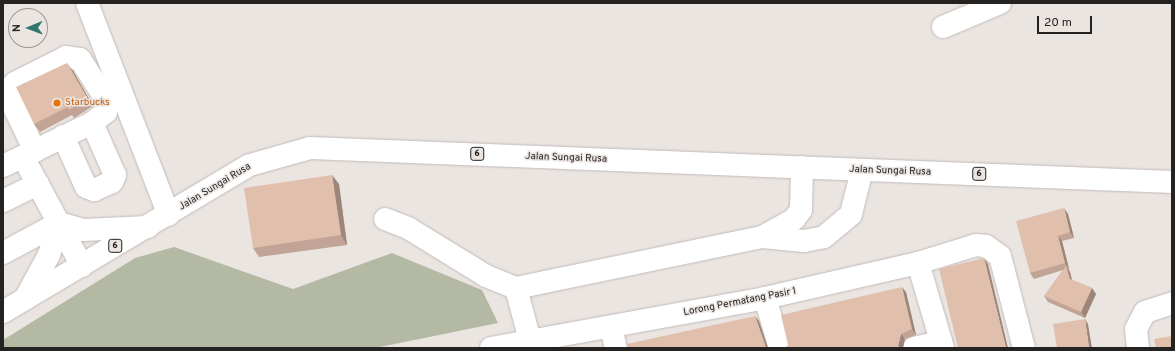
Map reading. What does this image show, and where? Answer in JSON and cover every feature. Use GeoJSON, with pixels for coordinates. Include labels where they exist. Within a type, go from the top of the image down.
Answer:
{"type":"FeatureCollection","features":[{"type":"Feature","properties":{"kind":"street"},"geometry":{"type":"LineString","coordinates":[[87,3],[169,215]]}},
{"type":"Feature","properties":{"kind":"street"},"geometry":{"type":"LineString","coordinates":[[943,27],[1000,3]]}},
{"type":"Feature","properties":{"kind":"street"},"geometry":{"type":"LineString","coordinates":[[14,158],[101,118],[106,105],[86,62],[80,58],[66,57],[9,86],[14,158],[38,184],[82,266]]}},
{"type":"Feature","properties":{"kind":"street"},"geometry":{"type":"LineString","coordinates":[[63,136],[86,187],[94,190],[112,182],[115,175],[92,123]]}},
{"type":"Feature","properties":{"kind":"street","name":"Jalan Sungai Rusa"},"geometry":{"type":"LineString","coordinates":[[3,312],[250,166],[310,148],[862,170],[1166,185]]}},
{"type":"Feature","properties":{"kind":"street"},"geometry":{"type":"LineString","coordinates":[[762,237],[794,219],[801,210],[802,168]]}},
{"type":"Feature","properties":{"kind":"street"},"geometry":{"type":"LineString","coordinates":[[385,219],[408,228],[486,276],[516,288],[762,237],[804,241],[824,238],[851,214],[862,170]]}},
{"type":"Feature","properties":{"kind":"street"},"geometry":{"type":"LineString","coordinates":[[3,201],[38,184]]}},
{"type":"Feature","properties":{"kind":"street"},"geometry":{"type":"LineString","coordinates":[[25,299],[49,255],[59,223]]}},
{"type":"Feature","properties":{"kind":"street"},"geometry":{"type":"LineString","coordinates":[[3,253],[59,223],[83,230],[148,227]]}},
{"type":"Feature","properties":{"kind":"street","name":"Lorong Permatang Pasir 1"},"geometry":{"type":"LineString","coordinates":[[491,348],[531,345],[611,327],[765,298],[918,263],[976,245],[986,246],[1000,256],[1024,348]]}},
{"type":"Feature","properties":{"kind":"street"},"geometry":{"type":"LineString","coordinates":[[914,348],[942,345],[918,263]]}},
{"type":"Feature","properties":{"kind":"street"},"geometry":{"type":"LineString","coordinates":[[516,288],[531,345]]}},
{"type":"Feature","properties":{"kind":"street"},"geometry":{"type":"LineString","coordinates":[[765,298],[780,348]]}},
{"type":"Feature","properties":{"kind":"street"},"geometry":{"type":"LineString","coordinates":[[1138,348],[1136,329],[1145,312],[1172,303]]}},
{"type":"Feature","properties":{"kind":"street"},"geometry":{"type":"LineString","coordinates":[[611,327],[616,348]]}},
{"type":"Feature","properties":{"kind":"green space"},"geometry":{"type":"Polygon","coordinates":[[[174,247],[293,289],[392,253],[482,290],[498,323],[375,348],[3,348],[3,340],[135,258],[174,247]]]}},
{"type":"Feature","properties":{"kind":"building","name":"Starbucks"},"geometry":{"type":"Polygon","coordinates":[[[67,63],[88,99],[69,110],[68,107],[34,124],[16,87],[67,63]]]}},
{"type":"Feature","properties":{"kind":"building"},"geometry":{"type":"Polygon","coordinates":[[[332,175],[341,235],[253,248],[244,188],[332,175]]]}},
{"type":"Feature","properties":{"kind":"building"},"geometry":{"type":"Polygon","coordinates":[[[1064,208],[1070,232],[1058,236],[1065,263],[1030,273],[1016,221],[1064,208]]]}},
{"type":"Feature","properties":{"kind":"building"},"geometry":{"type":"Polygon","coordinates":[[[984,258],[1006,348],[958,348],[939,269],[984,258]]]}},
{"type":"Feature","properties":{"kind":"building"},"geometry":{"type":"Polygon","coordinates":[[[1066,266],[1070,279],[1092,288],[1081,312],[1044,296],[1066,266]]]}},
{"type":"Feature","properties":{"kind":"building"},"geometry":{"type":"Polygon","coordinates":[[[902,287],[912,329],[901,334],[898,346],[900,348],[785,348],[788,345],[781,315],[902,287]]]}},
{"type":"Feature","properties":{"kind":"building"},"geometry":{"type":"Polygon","coordinates":[[[755,316],[766,348],[627,348],[627,344],[755,316]]]}},
{"type":"Feature","properties":{"kind":"building"},"geometry":{"type":"Polygon","coordinates":[[[1085,319],[1089,348],[1057,348],[1053,324],[1085,319]]]}},
{"type":"Feature","properties":{"kind":"building"},"geometry":{"type":"Polygon","coordinates":[[[1172,336],[1172,348],[1156,348],[1154,339],[1172,336]]]}},
{"type":"Feature","properties":{"kind":"place","name":"Starbucks"},"geometry":{"type":"Point","coordinates":[57,103]}}]}
